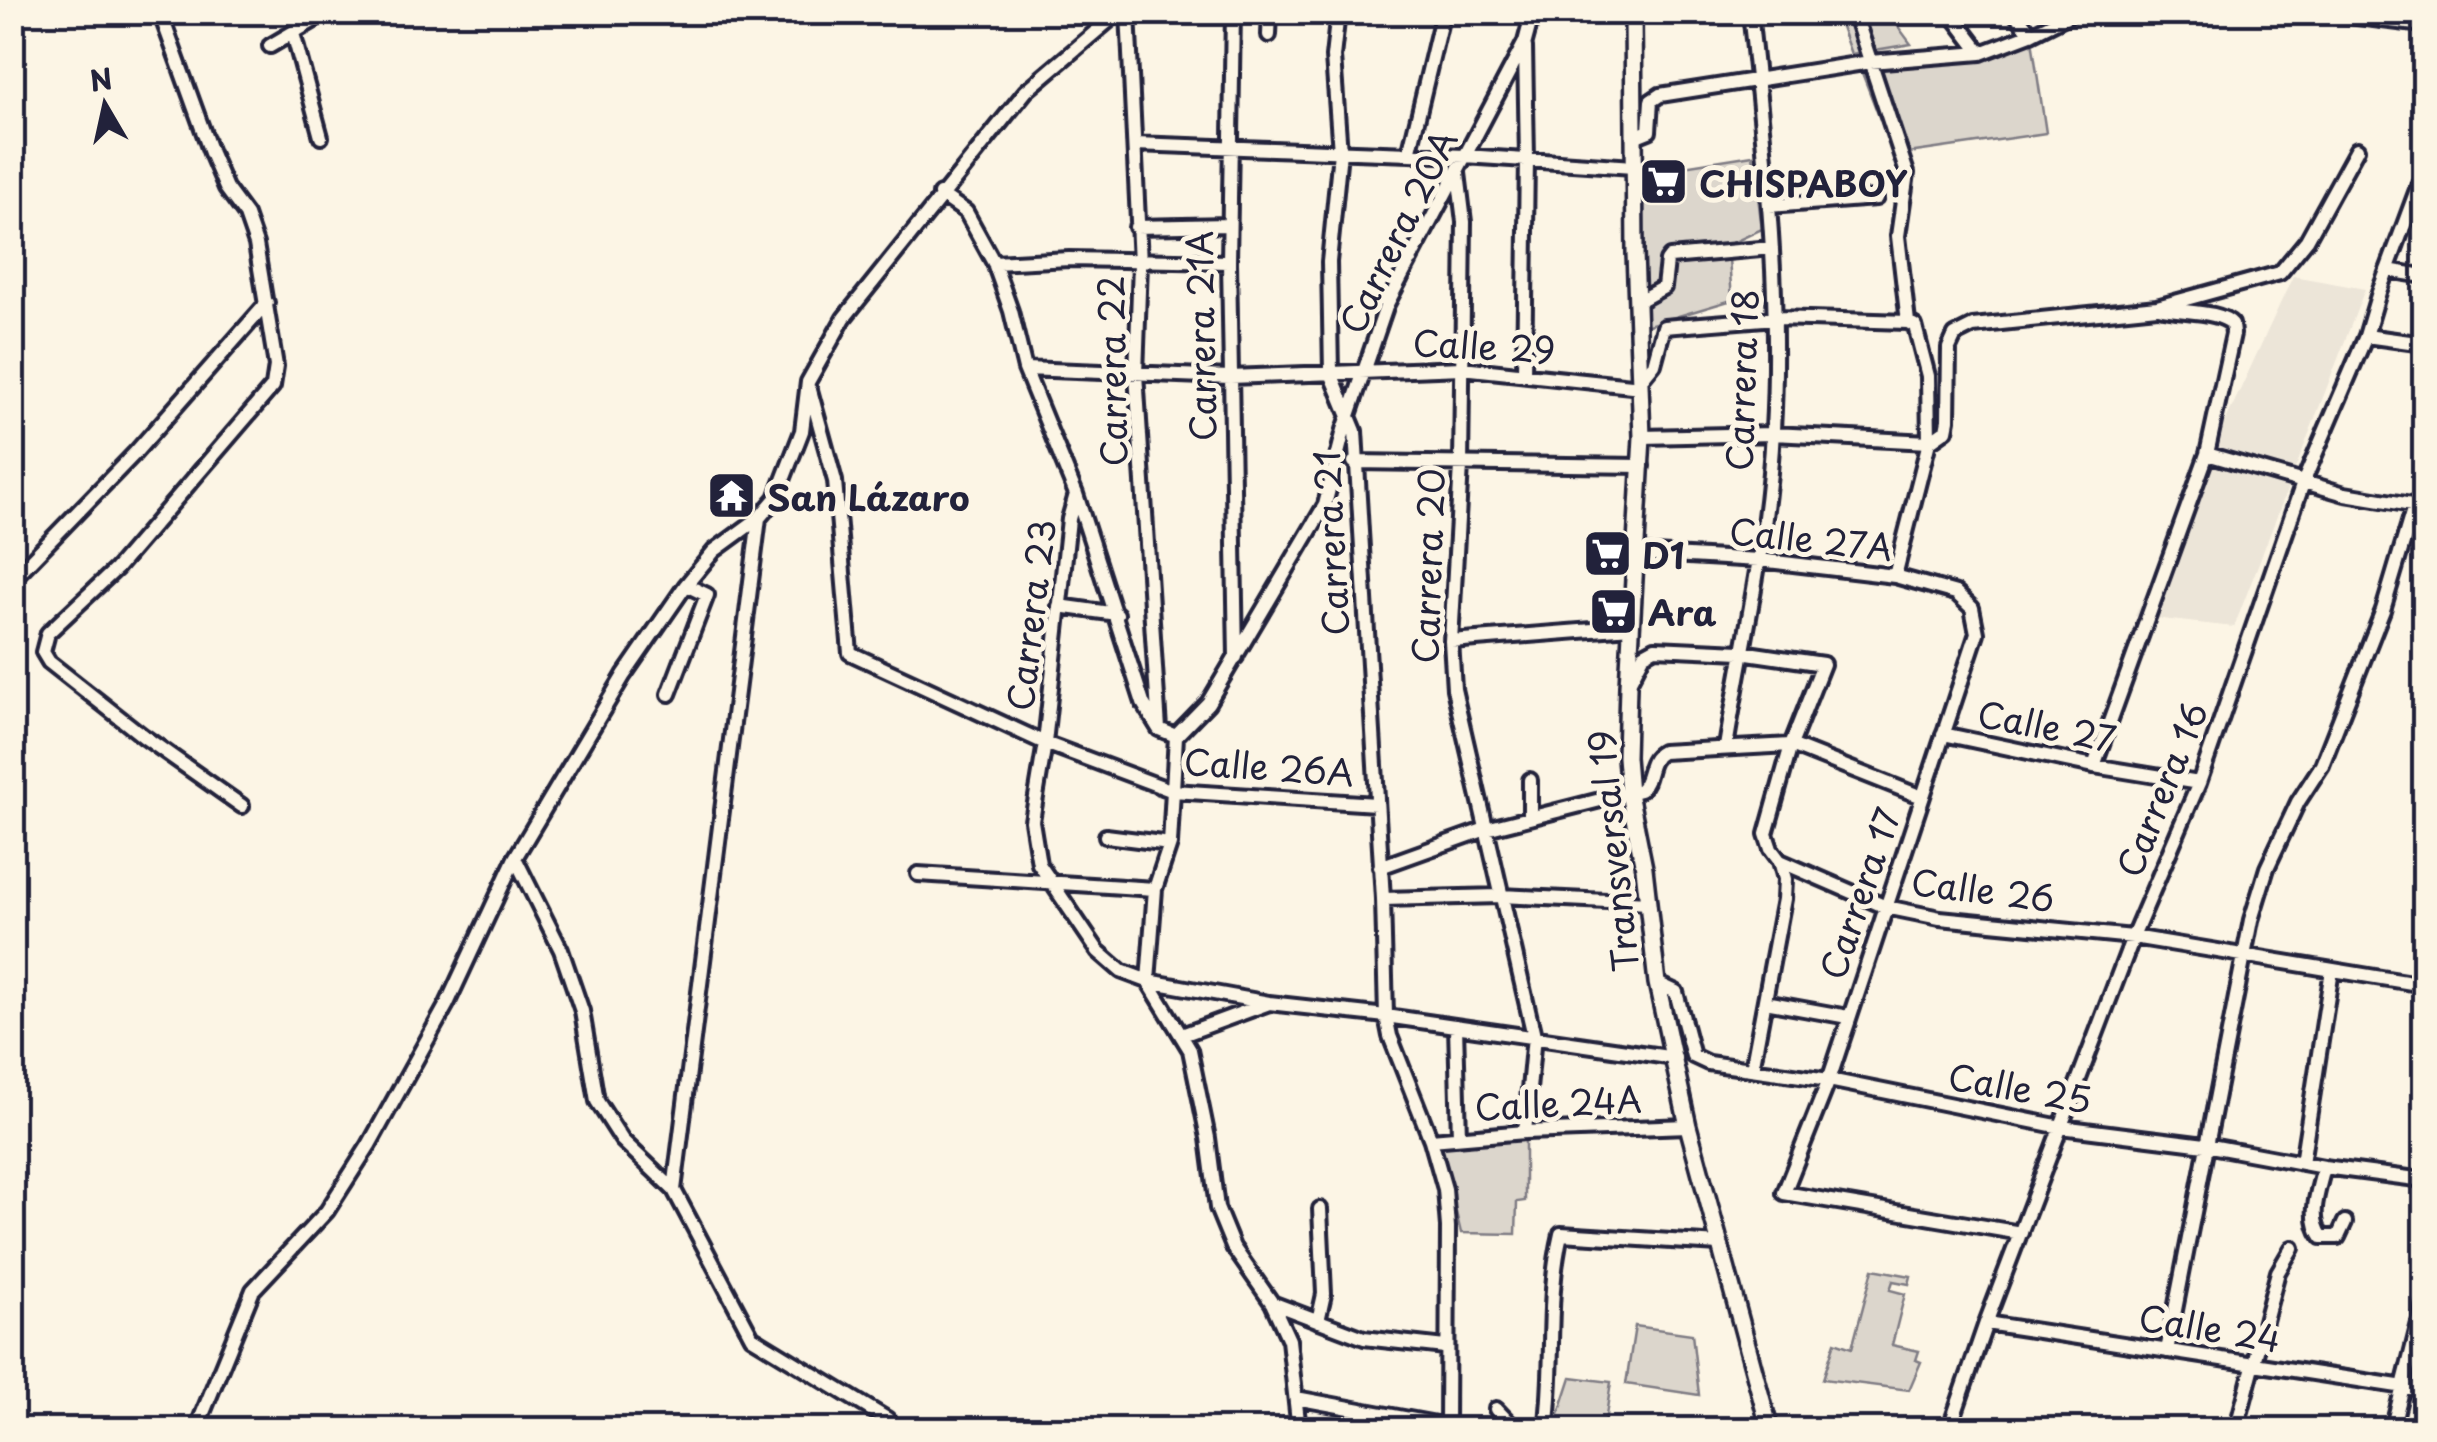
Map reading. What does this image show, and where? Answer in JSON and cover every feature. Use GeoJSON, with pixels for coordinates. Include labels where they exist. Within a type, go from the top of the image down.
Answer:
{"type":"FeatureCollection","features":[{"type":"Feature","properties":{"kind":"main road","name":"Transversal 19"},"geometry":{"type":"LineString","coordinates":[[1633,12],[1642,466],[1628,686],[1629,794],[1649,903],[1656,983],[1718,1244],[1770,1430]]}},
{"type":"Feature","properties":{"kind":"street"},"geometry":{"type":"LineString","coordinates":[[160,12],[226,188],[246,215],[256,244],[276,366],[273,386],[116,570],[48,633],[43,652],[49,662],[143,736],[242,806]]}},
{"type":"Feature","properties":{"kind":"street"},"geometry":{"type":"LineString","coordinates":[[270,46],[328,12]]}},
{"type":"Feature","properties":{"kind":"street"},"geometry":{"type":"LineString","coordinates":[[196,1430],[253,1290],[327,1210],[370,1145],[447,1004],[515,858],[624,676],[686,584],[714,551],[759,518],[776,498],[802,431],[808,382],[844,318],[1026,90],[1119,12]]}},
{"type":"Feature","properties":{"kind":"street","name":"Carrera 22"},"geometry":{"type":"LineString","coordinates":[[1128,12],[1140,263],[1136,374],[1159,728]]}},
{"type":"Feature","properties":{"kind":"street","name":"Carrera 21A"},"geometry":{"type":"LineString","coordinates":[[1233,12],[1228,262],[1236,659]]}},
{"type":"Feature","properties":{"kind":"street"},"geometry":{"type":"LineString","coordinates":[[1269,36],[1270,12]]}},
{"type":"Feature","properties":{"kind":"street","name":"Carrera 21"},"geometry":{"type":"LineString","coordinates":[[1338,12],[1333,57],[1340,152],[1328,262],[1331,373],[1354,431],[1383,899],[1386,1016],[1445,1188],[1447,1428]]}},
{"type":"Feature","properties":{"kind":"street"},"geometry":{"type":"LineString","coordinates":[[1409,154],[1443,12]]}},
{"type":"Feature","properties":{"kind":"street","name":"Carrera 20A"},"geometry":{"type":"LineString","coordinates":[[1176,736],[1208,703],[1325,505],[1348,418],[1388,304],[1525,42],[1533,12]]}},
{"type":"Feature","properties":{"kind":"street","name":"Carrera 18"},"geometry":{"type":"LineString","coordinates":[[1726,747],[1759,560],[1773,434],[1776,318],[1750,12]]}},
{"type":"Feature","properties":{"kind":"street"},"geometry":{"type":"LineString","coordinates":[[1854,12],[1907,173],[1898,236],[1911,324],[1928,376],[1929,442],[1895,576]]}},
{"type":"Feature","properties":{"kind":"street"},"geometry":{"type":"LineString","coordinates":[[1950,12],[1981,53]]}},
{"type":"Feature","properties":{"kind":"street"},"geometry":{"type":"LineString","coordinates":[[2014,12],[2031,34]]}},
{"type":"Feature","properties":{"kind":"street"},"geometry":{"type":"LineString","coordinates":[[1634,137],[1649,131],[1651,101],[1660,94],[1870,62],[1981,53],[2075,12]]}},
{"type":"Feature","properties":{"kind":"street"},"geometry":{"type":"LineString","coordinates":[[2316,12],[2424,25]]}},
{"type":"Feature","properties":{"kind":"street"},"geometry":{"type":"LineString","coordinates":[[293,33],[322,137]]}},
{"type":"Feature","properties":{"kind":"street"},"geometry":{"type":"LineString","coordinates":[[1524,374],[1528,159],[1525,42]]}},
{"type":"Feature","properties":{"kind":"street"},"geometry":{"type":"LineString","coordinates":[[1135,144],[1465,156],[1634,167]]}},
{"type":"Feature","properties":{"kind":"street"},"geometry":{"type":"LineString","coordinates":[[1642,438],[1773,434],[1929,442],[1946,430],[1950,348],[1955,335],[1972,326],[2157,307],[2280,273],[2307,240],[2357,149]]}},
{"type":"Feature","properties":{"kind":"street","name":"Carrera 16"},"geometry":{"type":"LineString","coordinates":[[1949,1430],[2134,937],[2200,782],[2303,484],[2366,336],[2387,270],[2422,185],[2424,170]]}},
{"type":"Feature","properties":{"kind":"street","name":"Carrera 20"},"geometry":{"type":"LineString","coordinates":[[1458,173],[1464,222],[1461,466],[1451,641],[1454,689],[1534,1036],[1525,1132]]}},
{"type":"Feature","properties":{"kind":"street"},"geometry":{"type":"LineString","coordinates":[[940,194],[966,212],[994,263],[1025,369],[1076,494],[1117,614],[1142,704],[1159,728],[1176,736],[1170,844],[1155,889],[1148,980],[1190,1050],[1217,1208],[1233,1248],[1272,1304],[1289,1340],[1299,1430]]}},
{"type":"Feature","properties":{"kind":"street"},"geometry":{"type":"LineString","coordinates":[[1768,206],[1876,198]]}},
{"type":"Feature","properties":{"kind":"street"},"geometry":{"type":"LineString","coordinates":[[1136,227],[1229,225]]}},
{"type":"Feature","properties":{"kind":"street"},"geometry":{"type":"LineString","coordinates":[[1636,302],[1664,287],[1668,258],[1772,248]]}},
{"type":"Feature","properties":{"kind":"street"},"geometry":{"type":"LineString","coordinates":[[994,263],[1228,262]]}},
{"type":"Feature","properties":{"kind":"street"},"geometry":{"type":"LineString","coordinates":[[2387,270],[2424,276]]}},
{"type":"Feature","properties":{"kind":"street"},"geometry":{"type":"LineString","coordinates":[[12,580],[134,454],[267,303]]}},
{"type":"Feature","properties":{"kind":"street"},"geometry":{"type":"LineString","coordinates":[[2094,766],[2207,454],[2232,324],[2218,314],[2180,314],[2157,307]]}},
{"type":"Feature","properties":{"kind":"street"},"geometry":{"type":"LineString","coordinates":[[1641,383],[1654,364],[1664,327],[1776,318],[1911,324]]}},
{"type":"Feature","properties":{"kind":"street"},"geometry":{"type":"LineString","coordinates":[[2366,336],[2424,344]]}},
{"type":"Feature","properties":{"kind":"street","name":"Calle 29"},"geometry":{"type":"LineString","coordinates":[[1025,369],[1230,377],[1462,368],[1641,383]]}},
{"type":"Feature","properties":{"kind":"street","name":"Calle 26A"},"geometry":{"type":"LineString","coordinates":[[808,382],[835,480],[850,653],[1045,744],[1173,791],[1376,804]]}},
{"type":"Feature","properties":{"kind":"street"},"geometry":{"type":"LineString","coordinates":[[2167,1350],[2242,956],[2268,868],[2298,802],[2322,765],[2420,506],[2303,484],[2207,454]]}},
{"type":"Feature","properties":{"kind":"street"},"geometry":{"type":"LineString","coordinates":[[1354,462],[1642,466]]}},
{"type":"Feature","properties":{"kind":"street","name":"Carrera 23"},"geometry":{"type":"LineString","coordinates":[[1076,494],[1069,519],[1045,744],[1032,821],[1040,864],[1049,882],[1098,951],[1121,971],[1148,980]]}},
{"type":"Feature","properties":{"kind":"street"},"geometry":{"type":"LineString","coordinates":[[674,1190],[759,518]]}},
{"type":"Feature","properties":{"kind":"street","name":"Calle 27A"},"geometry":{"type":"LineString","coordinates":[[1636,554],[1759,560],[1895,576],[1956,593],[1972,608]]}},
{"type":"Feature","properties":{"kind":"street"},"geometry":{"type":"LineString","coordinates":[[669,694],[707,595],[686,584]]}},
{"type":"Feature","properties":{"kind":"street"},"geometry":{"type":"LineString","coordinates":[[1059,606],[1117,614]]}},
{"type":"Feature","properties":{"kind":"street","name":"Carrera 17"},"geometry":{"type":"LineString","coordinates":[[1972,608],[1977,633],[1829,1080],[1784,1194],[2022,1233]]}},
{"type":"Feature","properties":{"kind":"street"},"geometry":{"type":"LineString","coordinates":[[1451,641],[1631,626]]}},
{"type":"Feature","properties":{"kind":"street"},"geometry":{"type":"LineString","coordinates":[[1628,686],[1644,654],[1655,648],[1741,652],[1823,664],[1791,745],[1766,834],[1785,879],[1784,899],[1752,1070]]}},
{"type":"Feature","properties":{"kind":"street","name":"Calle 27"},"geometry":{"type":"LineString","coordinates":[[1943,734],[2094,766],[2200,782]]}},
{"type":"Feature","properties":{"kind":"street"},"geometry":{"type":"LineString","coordinates":[[1380,866],[1530,816],[1640,790],[1656,755],[1791,745],[1922,798]]}},
{"type":"Feature","properties":{"kind":"street"},"geometry":{"type":"LineString","coordinates":[[1530,780],[1530,816]]}},
{"type":"Feature","properties":{"kind":"street"},"geometry":{"type":"LineString","coordinates":[[1106,836],[1170,844]]}},
{"type":"Feature","properties":{"kind":"street"},"geometry":{"type":"LineString","coordinates":[[515,858],[562,950],[577,996],[597,1101],[622,1140],[674,1190],[752,1338],[887,1426]]}},
{"type":"Feature","properties":{"kind":"street","name":"Calle 26"},"geometry":{"type":"LineString","coordinates":[[1780,862],[1886,907],[1940,918],[2134,937],[2424,984]]}},
{"type":"Feature","properties":{"kind":"street"},"geometry":{"type":"LineString","coordinates":[[918,874],[1155,889]]}},
{"type":"Feature","properties":{"kind":"street"},"geometry":{"type":"LineString","coordinates":[[1383,899],[1500,896],[1649,903]]}},
{"type":"Feature","properties":{"kind":"street"},"geometry":{"type":"LineString","coordinates":[[2302,1163],[2332,970]]}},
{"type":"Feature","properties":{"kind":"street"},"geometry":{"type":"LineString","coordinates":[[1148,980],[1269,1003],[1675,1058]]}},
{"type":"Feature","properties":{"kind":"street","name":"Calle 25"},"geometry":{"type":"LineString","coordinates":[[1656,983],[1676,992],[1693,1056],[1708,1063],[1829,1080],[2061,1127],[2424,1180]]}},
{"type":"Feature","properties":{"kind":"street"},"geometry":{"type":"LineString","coordinates":[[1764,1002],[1848,1017]]}},
{"type":"Feature","properties":{"kind":"street"},"geometry":{"type":"LineString","coordinates":[[1182,1034],[1269,1003]]}},
{"type":"Feature","properties":{"kind":"street"},"geometry":{"type":"LineString","coordinates":[[1456,1026],[1459,1137]]}},
{"type":"Feature","properties":{"kind":"street","name":"Calle 24A"},"geometry":{"type":"LineString","coordinates":[[1431,1140],[1688,1126]]}},
{"type":"Feature","properties":{"kind":"street"},"geometry":{"type":"LineString","coordinates":[[2324,1167],[2314,1210],[2317,1231],[2322,1237],[2338,1237],[2345,1222]]}},
{"type":"Feature","properties":{"kind":"street"},"geometry":{"type":"LineString","coordinates":[[1318,1321],[1324,1294],[1320,1209]]}},
{"type":"Feature","properties":{"kind":"street"},"geometry":{"type":"LineString","coordinates":[[1546,1430],[1554,1277],[1561,1234],[1718,1244]]}},
{"type":"Feature","properties":{"kind":"street"},"geometry":{"type":"LineString","coordinates":[[2236,1430],[2281,1263],[2292,1248]]}},
{"type":"Feature","properties":{"kind":"street"},"geometry":{"type":"LineString","coordinates":[[2392,1430],[2424,1303]]}},
{"type":"Feature","properties":{"kind":"street"},"geometry":{"type":"LineString","coordinates":[[1272,1304],[1364,1338],[1445,1347]]}},
{"type":"Feature","properties":{"kind":"street","name":"Calle 24"},"geometry":{"type":"LineString","coordinates":[[1986,1324],[2424,1390]]}},
{"type":"Feature","properties":{"kind":"street"},"geometry":{"type":"LineString","coordinates":[[1296,1398],[1447,1428]]}},
{"type":"Feature","properties":{"kind":"street"},"geometry":{"type":"LineString","coordinates":[[1496,1409],[1516,1430]]}},
{"type":"Feature","properties":{"kind":"shaded area"},"geometry":{"type":"Polygon","coordinates":[[[1836,13],[1888,13],[1911,44],[1851,54],[1836,13]]]}},
{"type":"Feature","properties":{"kind":"shaded area"},"geometry":{"type":"Polygon","coordinates":[[[2032,40],[2046,133],[1894,155],[1859,65],[2032,40]]]}},
{"type":"Feature","properties":{"kind":"shaded area"},"geometry":{"type":"Polygon","coordinates":[[[1753,155],[1762,229],[1728,245],[1732,300],[1635,329],[1632,194],[1653,184],[1678,180],[1677,167],[1753,155]]]}},
{"type":"Feature","properties":{"kind":"shaded area"},"geometry":{"type":"Polygon","coordinates":[[[2293,276],[2365,289],[2234,627],[2135,616],[2293,276]]]}},
{"type":"Feature","properties":{"kind":"shaded area"},"geometry":{"type":"Polygon","coordinates":[[[1525,1133],[1525,1201],[1517,1202],[1516,1234],[1461,1233],[1439,1141],[1525,1133]]]}},
{"type":"Feature","properties":{"kind":"shaded area"},"geometry":{"type":"Polygon","coordinates":[[[1873,1269],[1911,1276],[1909,1284],[1893,1281],[1890,1290],[1905,1294],[1892,1345],[1919,1351],[1916,1360],[1921,1362],[1909,1390],[1823,1379],[1835,1342],[1852,1348],[1873,1269]]]}},
{"type":"Feature","properties":{"kind":"shaded area"},"geometry":{"type":"Polygon","coordinates":[[[1635,1326],[1692,1334],[1699,1395],[1626,1384],[1635,1326]]]}},
{"type":"Feature","properties":{"kind":"shaded area"},"geometry":{"type":"Polygon","coordinates":[[[1571,1377],[1611,1382],[1604,1429],[1554,1429],[1571,1377]]]}},
{"type":"Feature","properties":{"kind":"place","name":"CHISPABOY"},"geometry":{"type":"Point","coordinates":[1664,182]}},
{"type":"Feature","properties":{"kind":"place","name":"San Lázaro"},"geometry":{"type":"Point","coordinates":[732,496]}},
{"type":"Feature","properties":{"kind":"place","name":"D1"},"geometry":{"type":"Point","coordinates":[1607,554]}},
{"type":"Feature","properties":{"kind":"place","name":"Ara"},"geometry":{"type":"Point","coordinates":[1613,611]}}]}
